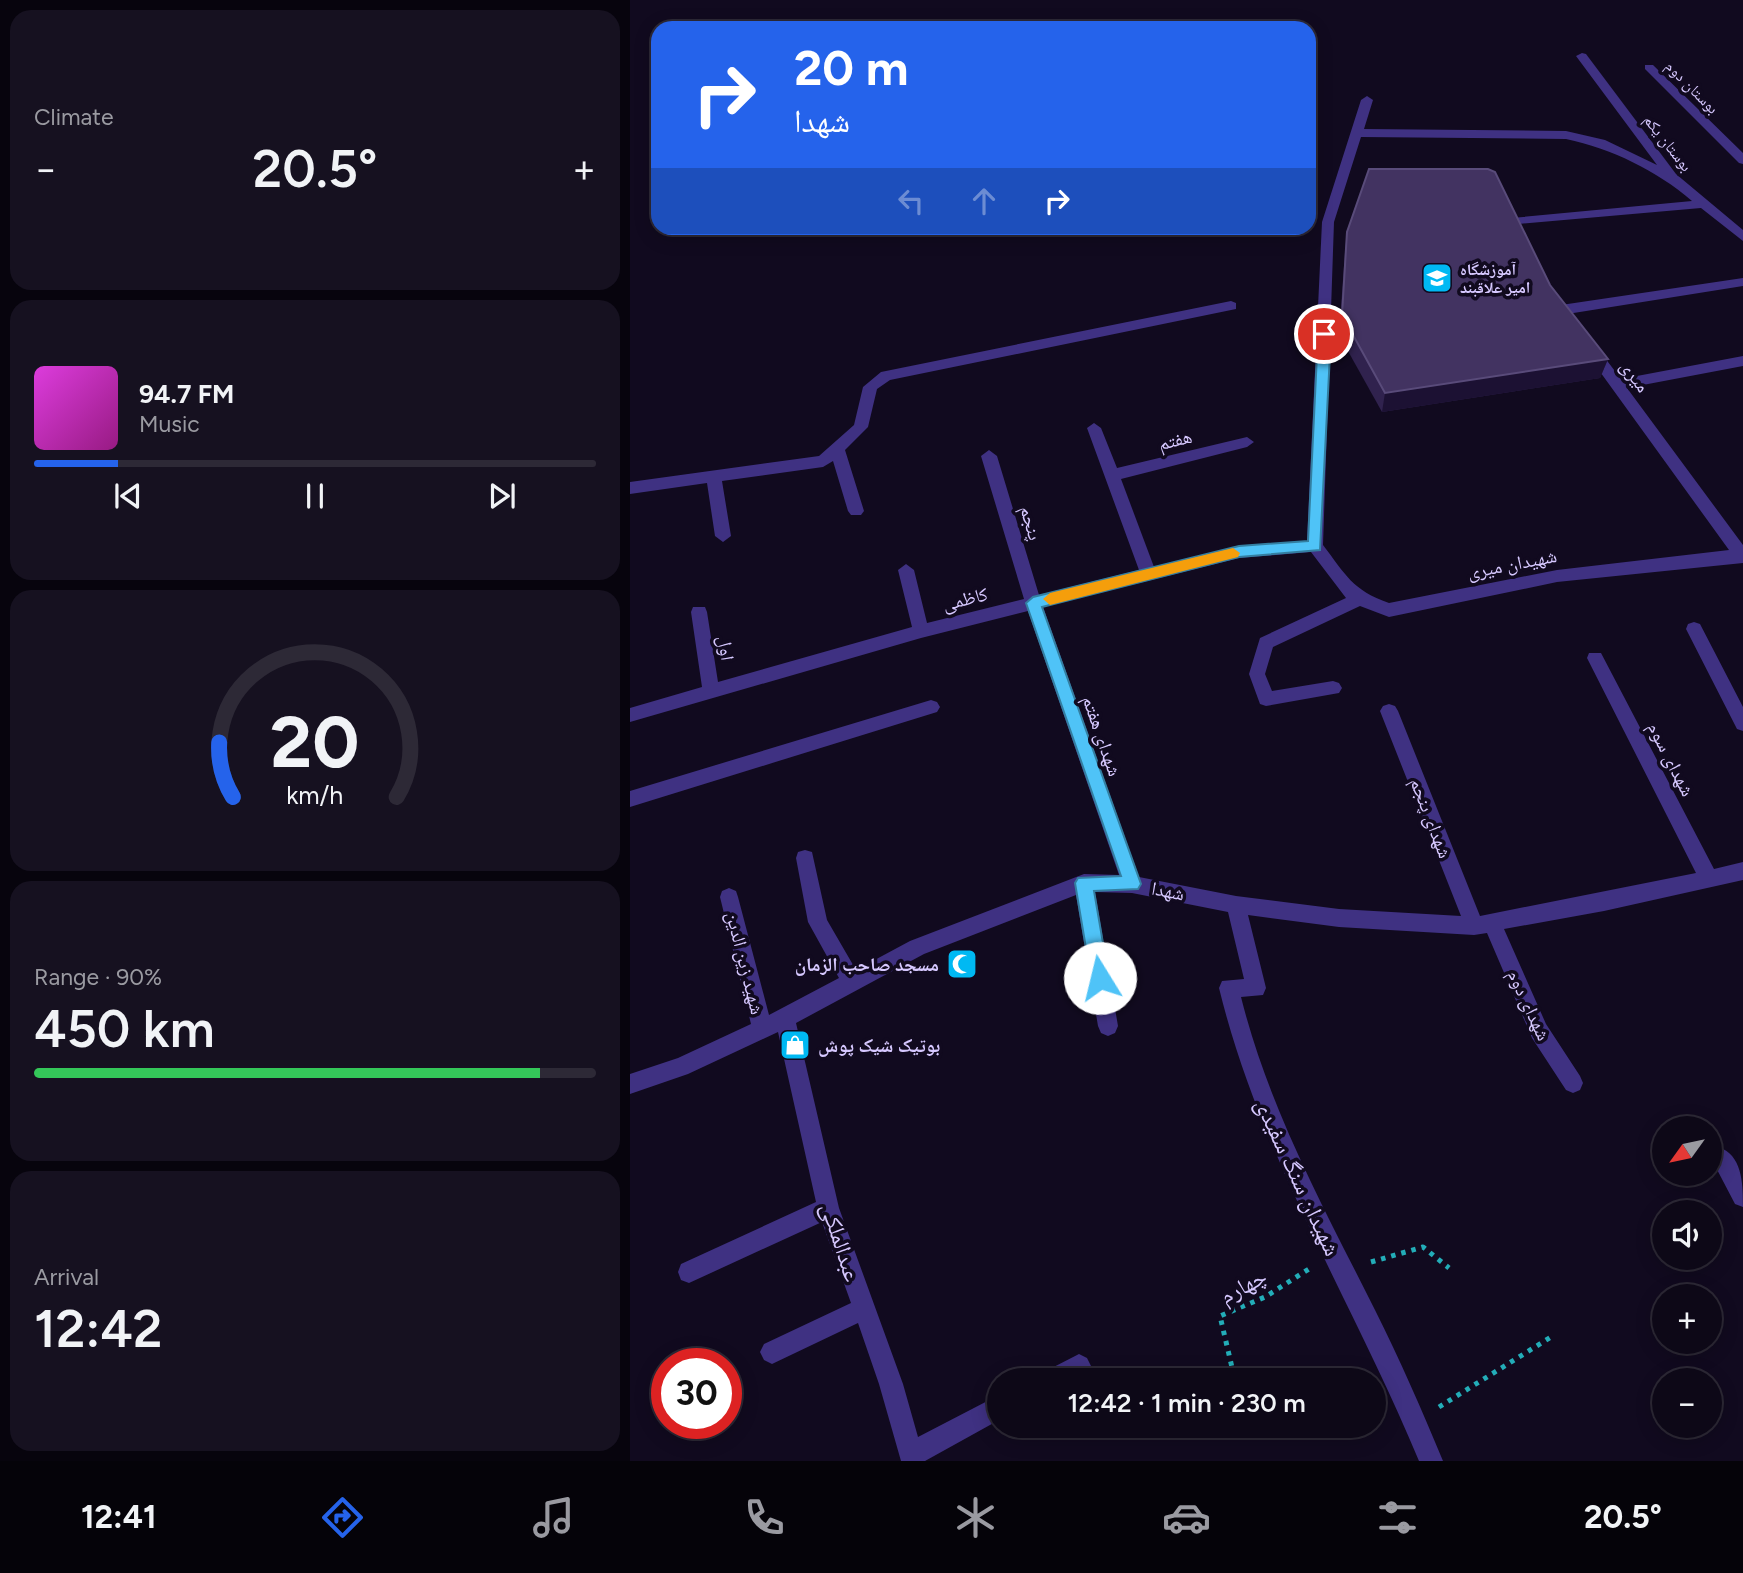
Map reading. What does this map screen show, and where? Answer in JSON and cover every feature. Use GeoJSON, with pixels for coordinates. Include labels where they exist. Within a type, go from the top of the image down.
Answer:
{"type":"FeatureCollection","features":[{"type":"Feature","properties":{"kind":"street","name":"بوستان یکم"},"geometry":{"type":"LineString","coordinates":[[1582,56],[1672,177],[1743,237]]}},
{"type":"Feature","properties":{"kind":"street","name":"بوستان دوم"},"geometry":{"type":"LineString","coordinates":[[1649,66],[1743,160]]}},
{"type":"Feature","properties":{"kind":"street"},"geometry":{"type":"LineString","coordinates":[[1315,547],[1328,222],[1367,100]]}},
{"type":"Feature","properties":{"kind":"street"},"geometry":{"type":"LineString","coordinates":[[1356,133],[1566,135],[1601,143],[1672,177]]}},
{"type":"Feature","properties":{"kind":"street"},"geometry":{"type":"LineString","coordinates":[[1513,222],[1701,204]]}},
{"type":"Feature","properties":{"kind":"street","name":"میری"},"geometry":{"type":"LineString","coordinates":[[1743,282],[1565,315],[1743,556]]}},
{"type":"Feature","properties":{"kind":"street"},"geometry":{"type":"LineString","coordinates":[[630,488],[823,461],[861,427],[870,387],[886,376],[1231,306]]}},
{"type":"Feature","properties":{"kind":"street"},"geometry":{"type":"LineString","coordinates":[[1617,385],[1743,361]]}},
{"type":"Feature","properties":{"kind":"street"},"geometry":{"type":"LineString","coordinates":[[1094,428],[1149,575]]}},
{"type":"Feature","properties":{"kind":"street","name":"هفتم"},"geometry":{"type":"LineString","coordinates":[[1112,475],[1247,442]]}},
{"type":"Feature","properties":{"kind":"street"},"geometry":{"type":"LineString","coordinates":[[837,448],[856,511]]}},
{"type":"Feature","properties":{"kind":"street","name":"پنجم"},"geometry":{"type":"LineString","coordinates":[[989,456],[1033,603]]}},
{"type":"Feature","properties":{"kind":"street"},"geometry":{"type":"LineString","coordinates":[[714,477],[723,536]]}},
{"type":"Feature","properties":{"kind":"street","name":"کاظمی"},"geometry":{"type":"LineString","coordinates":[[630,715],[921,631],[1239,552],[1315,547]]}},
{"type":"Feature","properties":{"kind":"street","name":"شهیدان میری"},"geometry":{"type":"LineString","coordinates":[[1315,547],[1347,589],[1359,599],[1389,610],[1557,576],[1743,556]]}},
{"type":"Feature","properties":{"kind":"street"},"geometry":{"type":"LineString","coordinates":[[906,570],[921,631]]}},
{"type":"Feature","properties":{"kind":"street"},"geometry":{"type":"LineString","coordinates":[[1333,688],[1266,699],[1257,674],[1266,643],[1359,599]]}},
{"type":"Feature","properties":{"kind":"street","name":"شهدای هفتم"},"geometry":{"type":"LineString","coordinates":[[1033,603],[1132,884]]}},
{"type":"Feature","properties":{"kind":"street","name":"اول"},"geometry":{"type":"LineString","coordinates":[[699,612],[711,691]]}},
{"type":"Feature","properties":{"kind":"street"},"geometry":{"type":"LineString","coordinates":[[1694,629],[1743,724]]}},
{"type":"Feature","properties":{"kind":"street","name":"شهدای سوم"},"geometry":{"type":"LineString","coordinates":[[1595,658],[1709,879]]}},
{"type":"Feature","properties":{"kind":"street"},"geometry":{"type":"LineString","coordinates":[[630,799],[931,707]]}},
{"type":"Feature","properties":{"kind":"street","name":"شهدای پنجم"},"geometry":{"type":"LineString","coordinates":[[1389,710],[1483,925]]}},
{"type":"Feature","properties":{"kind":"street"},"geometry":{"type":"LineString","coordinates":[[805,858],[818,922],[852,982]]}},
{"type":"Feature","properties":{"kind":"street","name":"شهدا"},"geometry":{"type":"LineString","coordinates":[[630,1084],[681,1067],[762,1029],[917,947],[1084,883],[1132,884],[1236,905],[1339,918],[1483,925],[1743,871]]}},
{"type":"Feature","properties":{"kind":"street"},"geometry":{"type":"LineString","coordinates":[[1084,883],[1108,1026]]}},
{"type":"Feature","properties":{"kind":"street","name":"شهید زین الدین"},"geometry":{"type":"LineString","coordinates":[[729,897],[762,1029]]}},
{"type":"Feature","properties":{"kind":"street","name":"شهیدان سنگ سفیدی"},"geometry":{"type":"LineString","coordinates":[[1236,905],[1256,988],[1229,988],[1240,1039],[1276,1135],[1415,1422],[1431,1461]]}},
{"type":"Feature","properties":{"kind":"street","name":"شهدای دوم"},"geometry":{"type":"LineString","coordinates":[[1483,925],[1539,1031],[1573,1083]]}},
{"type":"Feature","properties":{"kind":"street","name":"عبدالملکی"},"geometry":{"type":"LineString","coordinates":[[785,1018],[828,1208],[891,1384],[911,1458]]}},
{"type":"Feature","properties":{"kind":"street"},"geometry":{"type":"LineString","coordinates":[[1723,1160],[1743,1196]]}},
{"type":"Feature","properties":{"kind":"street"},"geometry":{"type":"LineString","coordinates":[[689,1272],[828,1208]]}},
{"type":"Feature","properties":{"kind":"street"},"geometry":{"type":"LineString","coordinates":[[772,1352],[863,1309]]}},
{"type":"Feature","properties":{"kind":"street"},"geometry":{"type":"LineString","coordinates":[[1075,1368],[1079,1366]]}},
{"type":"Feature","properties":{"kind":"street"},"geometry":{"type":"LineString","coordinates":[[911,1458],[987,1414]]}},
{"type":"Feature","properties":{"kind":"path"},"geometry":{"type":"LineString","coordinates":[[1338,1263],[1423,1247],[1449,1268]]}},
{"type":"Feature","properties":{"kind":"path","name":"چهارم"},"geometry":{"type":"LineString","coordinates":[[1232,1368],[1220,1315],[1338,1263]]}},
{"type":"Feature","properties":{"kind":"path"},"geometry":{"type":"LineString","coordinates":[[1415,1422],[1551,1337]]}},
{"type":"Feature","properties":{"kind":"building","name":"آموزشگاه امیر علاقبند"},"geometry":{"type":"Polygon","coordinates":[[[1369,169],[1488,169],[1495,172],[1550,285],[1608,359],[1385,393],[1342,315],[1347,232],[1369,169]]]}},
{"type":"Feature","properties":{"kind":"slow traffic"},"geometry":{"type":"LineString","coordinates":[[1050,599],[1233,553]]}},
{"type":"Feature","properties":{"kind":"place","name":"آموزشگاه امیر علاقبند"},"geometry":{"type":"Point","coordinates":[1437,278]}},
{"type":"Feature","properties":{"kind":"place","name":"مسجد صاحب الزمان"},"geometry":{"type":"Point","coordinates":[962,964]}},
{"type":"Feature","properties":{"kind":"place","name":"بوتیک شیک پوش"},"geometry":{"type":"Point","coordinates":[795,1045]}},
{"type":"Feature","properties":{"kind":"route"},"geometry":{"type":"LineString","coordinates":[[1100,978],[1084,883],[1132,884],[1033,603],[1239,552],[1315,547],[1324,334]]}}]}
